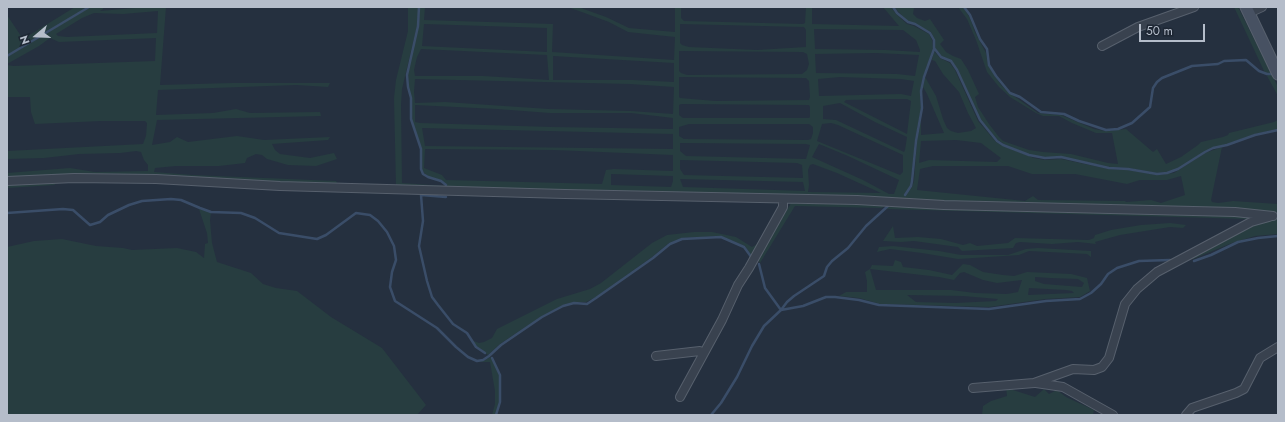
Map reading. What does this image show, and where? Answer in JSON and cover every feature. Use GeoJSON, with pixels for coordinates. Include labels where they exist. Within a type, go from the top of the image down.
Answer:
{"type":"FeatureCollection","features":[{"type":"Feature","properties":{"kind":"street"},"geometry":{"type":"LineString","coordinates":[[1102,46],[1138,27],[1194,7]]}},
{"type":"Feature","properties":{"kind":"street"},"geometry":{"type":"LineString","coordinates":[[1262,7],[1247,10],[1278,74]]}},
{"type":"Feature","properties":{"kind":"street"},"geometry":{"type":"LineString","coordinates":[[7,181],[74,178],[156,179],[280,186],[783,200],[857,200],[944,205],[1235,212],[1276,216]]}},
{"type":"Feature","properties":{"kind":"street"},"geometry":{"type":"LineString","coordinates":[[680,397],[722,320],[738,285],[783,207],[783,200]]}},
{"type":"Feature","properties":{"kind":"street"},"geometry":{"type":"LineString","coordinates":[[1034,383],[1073,369],[1094,370],[1102,367],[1109,358],[1125,304],[1137,289],[1157,272],[1252,222],[1276,216]]}},
{"type":"Feature","properties":{"kind":"street"},"geometry":{"type":"LineString","coordinates":[[1186,415],[1192,408],[1244,389],[1260,358],[1278,348]]}},
{"type":"Feature","properties":{"kind":"street"},"geometry":{"type":"LineString","coordinates":[[656,356],[700,351],[704,353]]}},
{"type":"Feature","properties":{"kind":"street"},"geometry":{"type":"LineString","coordinates":[[973,388],[1034,383],[1063,387],[1113,415]]}},
{"type":"Feature","properties":{"kind":"green space"},"geometry":{"type":"Polygon","coordinates":[[[75,7],[88,7],[7,56],[7,15],[23,39],[75,7]]]}},
{"type":"Feature","properties":{"kind":"green space"},"geometry":{"type":"Polygon","coordinates":[[[90,7],[103,7],[100,11],[146,7],[166,7],[160,85],[330,83],[328,87],[296,85],[158,90],[156,115],[213,113],[236,109],[250,113],[320,112],[321,116],[157,120],[152,145],[170,142],[177,137],[188,142],[237,136],[264,140],[330,137],[328,140],[272,144],[275,150],[280,154],[310,158],[334,153],[337,159],[316,166],[288,165],[256,154],[247,158],[245,163],[219,166],[176,166],[155,168],[154,172],[336,181],[338,185],[7,179],[7,173],[70,168],[95,172],[148,171],[148,165],[141,152],[136,151],[79,154],[44,158],[7,159],[7,151],[143,144],[146,136],[147,123],[145,121],[101,121],[35,124],[31,112],[30,97],[7,97],[7,65],[155,61],[156,38],[59,42],[50,38],[7,64],[7,57],[90,7]],[[158,11],[123,14],[94,13],[82,18],[56,34],[58,36],[67,37],[157,33],[158,11]]]}},
{"type":"Feature","properties":{"kind":"green space"},"geometry":{"type":"Polygon","coordinates":[[[408,7],[419,7],[417,26],[402,89],[402,183],[447,185],[441,180],[429,177],[424,173],[422,169],[422,149],[411,118],[411,98],[408,75],[410,59],[418,26],[420,7],[425,7],[424,20],[553,24],[552,52],[674,60],[675,37],[628,32],[609,22],[568,7],[578,7],[606,17],[629,28],[675,32],[675,7],[681,7],[681,18],[684,21],[803,24],[805,23],[806,7],[812,7],[812,24],[899,26],[883,7],[891,7],[907,24],[929,34],[932,40],[933,49],[923,77],[920,91],[921,108],[915,141],[911,180],[910,186],[904,195],[912,187],[914,181],[917,141],[921,120],[921,135],[944,133],[923,87],[925,77],[936,96],[947,128],[958,133],[971,131],[976,128],[959,92],[943,74],[935,61],[932,60],[934,51],[940,58],[950,63],[955,70],[978,121],[996,142],[1003,146],[1034,158],[1045,160],[1061,159],[1109,169],[1128,170],[1157,175],[1174,173],[1205,153],[1222,147],[1211,200],[1212,202],[1218,203],[1233,201],[1278,204],[1278,212],[396,187],[394,98],[396,80],[408,31],[408,7]],[[424,24],[422,46],[547,52],[547,28],[424,24]],[[680,24],[680,43],[689,47],[757,50],[806,47],[806,30],[804,27],[680,24]],[[814,29],[815,49],[920,52],[916,40],[903,30],[814,29]],[[421,49],[417,57],[414,70],[415,76],[483,76],[549,80],[547,55],[421,49]],[[679,51],[679,71],[687,75],[802,74],[807,70],[809,64],[807,54],[803,52],[679,51]],[[876,53],[815,54],[816,73],[897,74],[915,76],[919,55],[876,53]],[[553,56],[553,80],[633,80],[674,82],[674,63],[553,56]],[[679,77],[680,98],[715,101],[809,100],[809,81],[806,78],[679,77]],[[840,77],[818,79],[819,96],[901,94],[911,96],[914,81],[901,79],[840,77]],[[415,79],[415,103],[445,102],[549,109],[631,111],[673,114],[674,87],[630,84],[415,79]],[[892,99],[846,100],[844,102],[907,134],[911,101],[907,99],[892,99]],[[840,103],[823,106],[823,119],[836,120],[904,152],[907,137],[840,103]],[[681,104],[679,105],[679,115],[683,118],[809,118],[810,107],[809,105],[681,104]],[[415,105],[415,122],[420,123],[673,129],[673,118],[631,113],[550,113],[415,105]],[[831,123],[822,124],[817,141],[900,175],[903,172],[903,155],[838,125],[831,123]],[[689,124],[679,127],[679,136],[684,139],[808,140],[811,139],[813,127],[809,124],[689,124]],[[422,128],[425,146],[673,149],[673,134],[422,128]],[[956,140],[921,141],[919,163],[929,160],[997,162],[1001,158],[981,143],[956,140]],[[680,143],[680,151],[686,156],[806,159],[810,145],[680,143]],[[819,144],[812,157],[863,180],[889,194],[894,194],[899,180],[819,144]],[[425,149],[424,168],[442,175],[446,180],[602,184],[606,170],[673,171],[673,155],[554,150],[425,149]],[[680,160],[680,169],[684,175],[803,178],[802,165],[797,163],[680,160]],[[813,164],[810,165],[808,170],[808,192],[881,193],[813,164]],[[933,166],[920,169],[917,190],[1025,201],[1033,196],[1038,200],[1126,202],[1151,200],[1161,203],[1185,195],[1181,176],[1167,180],[1140,180],[1127,184],[1075,174],[1032,174],[1008,166],[933,166]],[[611,174],[611,185],[671,187],[673,176],[611,174]],[[680,179],[683,187],[805,191],[803,182],[680,179]]]}},
{"type":"Feature","properties":{"kind":"green space"},"geometry":{"type":"Polygon","coordinates":[[[894,7],[912,7],[914,8],[913,14],[917,18],[925,21],[930,19],[944,40],[940,44],[946,52],[961,59],[968,70],[979,94],[975,97],[978,107],[989,124],[1003,141],[1029,150],[1071,154],[1118,164],[1112,133],[1096,133],[1059,116],[1043,116],[1010,97],[999,87],[987,72],[967,19],[958,7],[963,7],[970,18],[975,32],[986,53],[988,65],[1001,85],[1011,94],[1038,113],[1061,115],[1094,129],[1105,131],[1126,129],[1153,152],[1157,149],[1166,164],[1181,157],[1201,142],[1223,137],[1229,133],[1278,120],[1278,129],[1255,134],[1213,148],[1178,169],[1167,172],[1157,173],[1128,168],[1110,167],[1062,157],[1029,155],[998,140],[980,120],[952,61],[941,56],[935,48],[935,40],[931,32],[908,22],[894,7]]]}},
{"type":"Feature","properties":{"kind":"green space"},"geometry":{"type":"Polygon","coordinates":[[[1234,7],[1238,7],[1278,87],[1278,96],[1267,76],[1269,74],[1265,73],[1234,7]]]}},
{"type":"Feature","properties":{"kind":"green space"},"geometry":{"type":"Polygon","coordinates":[[[54,182],[55,185],[7,188],[7,184],[54,182]]]}},
{"type":"Feature","properties":{"kind":"green space"},"geometry":{"type":"Polygon","coordinates":[[[791,203],[885,205],[882,208],[795,206],[760,263],[758,260],[791,203]]]}},
{"type":"Feature","properties":{"kind":"green space"},"geometry":{"type":"Polygon","coordinates":[[[890,206],[1253,216],[1248,219],[886,209],[890,206]]]}},
{"type":"Feature","properties":{"kind":"green space"},"geometry":{"type":"Polygon","coordinates":[[[199,209],[211,212],[210,220],[212,243],[217,262],[251,273],[263,284],[276,288],[297,291],[331,317],[382,348],[426,405],[417,415],[7,415],[7,247],[34,241],[62,239],[96,246],[132,250],[177,248],[196,252],[204,258],[205,244],[208,243],[207,233],[199,209]]]}},
{"type":"Feature","properties":{"kind":"green space"},"geometry":{"type":"Polygon","coordinates":[[[1275,217],[1278,218],[1278,234],[1255,236],[1232,243],[1193,259],[1188,258],[1251,225],[1275,217]]]}},
{"type":"Feature","properties":{"kind":"green space"},"geometry":{"type":"Polygon","coordinates":[[[1170,223],[1186,225],[1183,228],[1170,227],[1120,235],[1095,242],[1096,244],[1078,242],[1052,244],[1020,242],[1016,243],[1013,248],[962,251],[958,247],[914,241],[883,241],[893,226],[895,238],[918,237],[941,239],[963,245],[970,243],[977,246],[1008,243],[1015,238],[1089,240],[1094,238],[1095,235],[1111,230],[1141,225],[1170,223]]]}},
{"type":"Feature","properties":{"kind":"green space"},"geometry":{"type":"Polygon","coordinates":[[[712,232],[736,237],[752,247],[761,242],[753,258],[745,246],[721,236],[682,238],[669,243],[596,297],[586,302],[574,302],[563,305],[542,316],[500,344],[488,355],[477,347],[471,340],[479,343],[484,342],[492,338],[497,329],[557,299],[590,289],[601,283],[652,243],[667,235],[712,232]]]}},
{"type":"Feature","properties":{"kind":"green space"},"geometry":{"type":"Polygon","coordinates":[[[893,246],[961,255],[1008,255],[1026,249],[1038,248],[1091,251],[1091,257],[1087,254],[1029,251],[1019,255],[958,259],[890,249],[877,252],[879,247],[893,246]]]}},
{"type":"Feature","properties":{"kind":"green space"},"geometry":{"type":"Polygon","coordinates":[[[895,260],[901,262],[903,267],[929,270],[952,275],[963,264],[970,265],[983,272],[1003,275],[1014,276],[1027,272],[1071,274],[1087,278],[1090,291],[1080,297],[1045,299],[989,307],[880,304],[859,298],[839,296],[846,292],[867,292],[865,272],[870,269],[872,265],[893,266],[895,260]],[[870,269],[876,290],[951,290],[975,293],[1007,294],[1018,292],[1022,280],[997,283],[983,280],[964,272],[960,273],[954,280],[870,269]],[[1035,277],[1035,281],[1044,284],[1082,287],[1084,283],[1078,279],[1035,277]],[[1029,288],[1028,295],[1074,293],[1066,290],[1029,288]],[[907,295],[916,302],[955,303],[996,301],[998,299],[963,296],[907,295]]]}},
{"type":"Feature","properties":{"kind":"green space"},"geometry":{"type":"Polygon","coordinates":[[[490,357],[499,375],[499,402],[496,415],[492,415],[495,404],[495,391],[490,362],[477,362],[483,361],[490,357]]]}},
{"type":"Feature","properties":{"kind":"green space"},"geometry":{"type":"Polygon","coordinates":[[[1006,386],[1013,386],[1013,390],[1035,397],[1044,389],[1049,394],[1057,390],[1066,397],[1094,410],[1093,415],[982,415],[983,406],[991,401],[1007,396],[1006,386]]]}},
{"type":"Feature","properties":{"kind":"waterway"},"geometry":{"type":"LineString","coordinates":[[7,56],[89,7]]}},
{"type":"Feature","properties":{"kind":"waterway"},"geometry":{"type":"LineString","coordinates":[[419,7],[418,26],[407,75],[411,98],[411,119],[421,149],[421,169],[423,174],[441,181],[446,185]]}},
{"type":"Feature","properties":{"kind":"waterway"},"geometry":{"type":"LineString","coordinates":[[893,7],[897,13],[908,22],[915,24],[930,33],[934,40],[934,48],[941,57],[951,61],[957,70],[980,120],[997,141],[1003,145],[1029,155],[1045,158],[1061,157],[1109,168],[1128,169],[1157,174],[1167,173],[1178,169],[1213,148],[1227,145],[1255,135],[1278,130]]}},
{"type":"Feature","properties":{"kind":"waterway"},"geometry":{"type":"LineString","coordinates":[[964,7],[970,15],[980,39],[987,49],[989,65],[1010,93],[1020,97],[1041,112],[1064,114],[1079,121],[1106,130],[1118,129],[1132,123],[1150,107],[1153,88],[1157,82],[1162,78],[1192,66],[1218,64],[1224,61],[1246,60],[1259,71],[1271,74]]}},
{"type":"Feature","properties":{"kind":"waterway"},"geometry":{"type":"LineString","coordinates":[[905,195],[911,186],[912,181],[916,141],[922,108],[921,91],[924,77],[934,49]]}},
{"type":"Feature","properties":{"kind":"waterway"},"geometry":{"type":"LineString","coordinates":[[446,197],[421,195],[423,221],[419,246],[427,281],[432,297],[453,324],[467,333],[476,347],[485,353]]}},
{"type":"Feature","properties":{"kind":"waterway"},"geometry":{"type":"LineString","coordinates":[[7,213],[63,209],[73,210],[90,225],[100,222],[108,215],[129,205],[142,201],[171,199],[181,200],[211,212],[241,213],[255,218],[279,233],[317,239],[326,235],[356,213],[370,215],[378,221],[387,232],[394,246],[396,260],[392,272],[390,287],[395,301],[437,328],[468,357],[477,361],[483,360],[501,345],[542,317],[563,306],[574,303],[587,304],[653,258],[670,244],[682,239],[721,237],[744,247],[752,258]]}},
{"type":"Feature","properties":{"kind":"waterway"},"geometry":{"type":"LineString","coordinates":[[711,415],[721,403],[737,377],[752,346],[764,326],[794,296],[824,276],[827,267],[832,261],[848,248],[866,226],[888,206]]}},
{"type":"Feature","properties":{"kind":"waterway"},"geometry":{"type":"LineString","coordinates":[[1194,261],[1211,255],[1238,242],[1278,236]]}},
{"type":"Feature","properties":{"kind":"waterway"},"geometry":{"type":"LineString","coordinates":[[759,264],[765,288],[781,310],[803,306],[826,297],[859,300],[879,305],[989,309],[1046,301],[1080,299],[1091,293],[1101,284],[1108,274],[1117,268],[1139,261],[1170,260]]}},
{"type":"Feature","properties":{"kind":"waterway"},"geometry":{"type":"LineString","coordinates":[[492,358],[500,375],[500,402],[496,415]]}}]}
